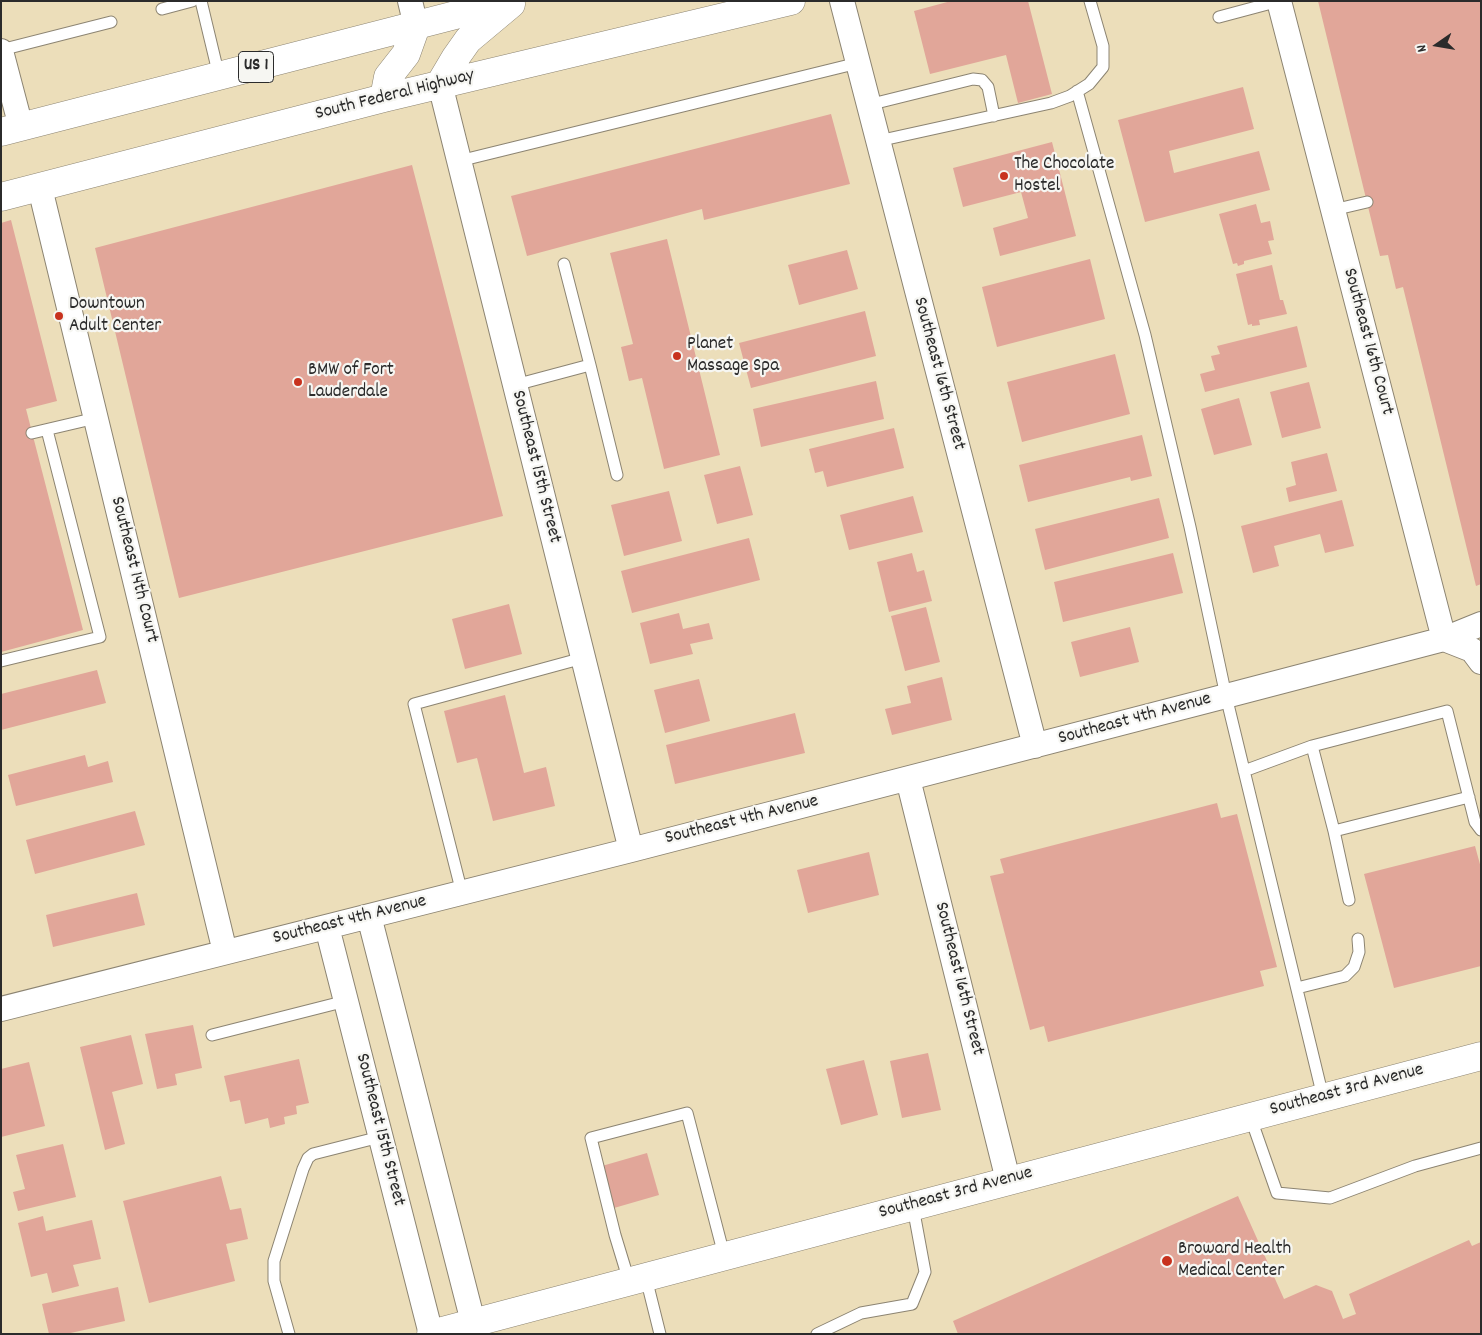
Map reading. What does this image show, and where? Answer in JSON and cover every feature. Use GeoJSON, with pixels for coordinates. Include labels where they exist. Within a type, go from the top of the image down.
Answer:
{"type":"FeatureCollection","features":[{"type":"Feature","properties":{"kind":"main road","name":"South Federal Highway"},"geometry":{"type":"LineString","coordinates":[[1,197],[440,84],[791,1]]}},
{"type":"Feature","properties":{"kind":"main road","name":"US 1"},"geometry":{"type":"LineString","coordinates":[[11,129],[219,76],[413,14],[506,2]]}},
{"type":"Feature","properties":{"kind":"main road"},"geometry":{"type":"LineString","coordinates":[[440,84],[468,40],[506,2]]}},
{"type":"Feature","properties":{"kind":"main road"},"geometry":{"type":"LineString","coordinates":[[384,98],[388,77],[406,54],[413,14]]}},
{"type":"Feature","properties":{"kind":"main road","name":"Southeast 3rd Avenue"},"geometry":{"type":"LineString","coordinates":[[431,1334],[1481,1056]]}},
{"type":"Feature","properties":{"kind":"street","name":"Southeast 16th Street"},"geometry":{"type":"LineString","coordinates":[[842,1],[1034,746]]}},
{"type":"Feature","properties":{"kind":"street","name":"Southeast 16th Court"},"geometry":{"type":"LineString","coordinates":[[1279,1],[1444,639]]}},
{"type":"Feature","properties":{"kind":"street"},"geometry":{"type":"LineString","coordinates":[[2,52],[11,129]]}},
{"type":"Feature","properties":{"kind":"street","name":"Southeast 15th Street"},"geometry":{"type":"LineString","coordinates":[[440,84],[631,850]]}},
{"type":"Feature","properties":{"kind":"street","name":"Southeast 14th Court"},"geometry":{"type":"LineString","coordinates":[[40,188],[225,952]]}},
{"type":"Feature","properties":{"kind":"street","name":"Southeast 4th Avenue"},"geometry":{"type":"LineString","coordinates":[[1,1009],[908,779],[1444,639],[1481,624]]}},
{"type":"Feature","properties":{"kind":"street"},"geometry":{"type":"LineString","coordinates":[[1444,639],[1472,650],[1481,662]]}},
{"type":"Feature","properties":{"kind":"street","name":"Southeast 16th Street"},"geometry":{"type":"LineString","coordinates":[[908,779],[1008,1180]]}},
{"type":"Feature","properties":{"kind":"street"},"geometry":{"type":"LineString","coordinates":[[369,916],[473,1322]]}},
{"type":"Feature","properties":{"kind":"street","name":"Southeast 15th Street"},"geometry":{"type":"LineString","coordinates":[[327,926],[431,1334]]}},
{"type":"Feature","properties":{"kind":"lane"},"geometry":{"type":"LineString","coordinates":[[162,9],[192,1]]}},
{"type":"Feature","properties":{"kind":"lane"},"geometry":{"type":"LineString","coordinates":[[201,1],[219,76]]}},
{"type":"Feature","properties":{"kind":"lane"},"geometry":{"type":"LineString","coordinates":[[878,141],[1051,103],[1070,96],[1089,84],[1103,67],[1104,46],[1090,1]]}},
{"type":"Feature","properties":{"kind":"lane"},"geometry":{"type":"LineString","coordinates":[[1219,17],[1279,1]]}},
{"type":"Feature","properties":{"kind":"lane"},"geometry":{"type":"LineString","coordinates":[[2,52],[112,22]]}},
{"type":"Feature","properties":{"kind":"lane"},"geometry":{"type":"LineString","coordinates":[[459,161],[858,63]]}},
{"type":"Feature","properties":{"kind":"lane"},"geometry":{"type":"LineString","coordinates":[[868,105],[973,79],[982,80],[988,87],[994,116]]}},
{"type":"Feature","properties":{"kind":"lane"},"geometry":{"type":"LineString","coordinates":[[1077,91],[1145,335],[1190,528],[1226,696],[1323,1097]]}},
{"type":"Feature","properties":{"kind":"lane"},"geometry":{"type":"LineString","coordinates":[[1333,210],[1367,202]]}},
{"type":"Feature","properties":{"kind":"lane"},"geometry":{"type":"LineString","coordinates":[[564,264],[618,475]]}},
{"type":"Feature","properties":{"kind":"lane"},"geometry":{"type":"LineString","coordinates":[[515,385],[590,365]]}},
{"type":"Feature","properties":{"kind":"lane"},"geometry":{"type":"LineString","coordinates":[[32,433],[96,418]]}},
{"type":"Feature","properties":{"kind":"lane"},"geometry":{"type":"LineString","coordinates":[[1,662],[100,636],[52,429]]}},
{"type":"Feature","properties":{"kind":"lane"},"geometry":{"type":"LineString","coordinates":[[462,893],[414,704],[583,658]]}},
{"type":"Feature","properties":{"kind":"lane"},"geometry":{"type":"LineString","coordinates":[[1244,771],[1312,746],[1447,711],[1475,822],[1481,830]]}},
{"type":"Feature","properties":{"kind":"lane"},"geometry":{"type":"LineString","coordinates":[[1312,746],[1334,831],[1349,900]]}},
{"type":"Feature","properties":{"kind":"lane"},"geometry":{"type":"LineString","coordinates":[[1334,831],[1469,797]]}},
{"type":"Feature","properties":{"kind":"lane"},"geometry":{"type":"LineString","coordinates":[[1297,988],[1345,976],[1354,967],[1359,952],[1358,939]]}},
{"type":"Feature","properties":{"kind":"lane"},"geometry":{"type":"LineString","coordinates":[[212,1035],[346,1001]]}},
{"type":"Feature","properties":{"kind":"lane"},"geometry":{"type":"LineString","coordinates":[[660,1334],[637,1279],[615,1235],[591,1138],[687,1113],[724,1255]]}},
{"type":"Feature","properties":{"kind":"lane"},"geometry":{"type":"LineString","coordinates":[[1250,1116],[1277,1193],[1330,1198],[1415,1166],[1481,1148]]}},
{"type":"Feature","properties":{"kind":"lane"},"geometry":{"type":"LineString","coordinates":[[289,1334],[274,1281],[274,1261],[308,1158],[313,1154],[380,1137]]}},
{"type":"Feature","properties":{"kind":"lane"},"geometry":{"type":"LineString","coordinates":[[817,1334],[861,1314],[912,1304],[925,1272],[913,1205]]}},
{"type":"Feature","properties":{"kind":"building"},"geometry":{"type":"Polygon","coordinates":[[[951,1],[1028,1],[1052,94],[1018,103],[1006,55],[930,74],[914,11],[951,1]]]}},
{"type":"Feature","properties":{"kind":"building"},"geometry":{"type":"Polygon","coordinates":[[[1318,1],[1481,1],[1481,584],[1476,586],[1403,287],[1396,289],[1388,255],[1380,256],[1318,1]]]}},
{"type":"Feature","properties":{"kind":"building"},"geometry":{"type":"Polygon","coordinates":[[[1243,87],[1254,129],[1169,151],[1174,173],[1259,151],[1270,190],[1145,222],[1118,120],[1243,87]]]}},
{"type":"Feature","properties":{"kind":"building"},"geometry":{"type":"Polygon","coordinates":[[[831,114],[850,184],[704,220],[702,209],[527,256],[511,196],[831,114]]]}},
{"type":"Feature","properties":{"kind":"building"},"geometry":{"type":"Polygon","coordinates":[[[1052,142],[1076,236],[1000,256],[993,228],[1028,218],[1021,192],[963,207],[953,168],[1052,142]]]}},
{"type":"Feature","properties":{"kind":"building","name":"BMW of Fort Lauderdale"},"geometry":{"type":"Polygon","coordinates":[[[412,165],[503,516],[179,598],[95,248],[412,165]]]}},
{"type":"Feature","properties":{"kind":"building"},"geometry":{"type":"Polygon","coordinates":[[[1256,204],[1261,223],[1270,221],[1274,240],[1268,241],[1272,254],[1244,261],[1244,264],[1238,266],[1237,263],[1233,264],[1219,214],[1256,204]]]}},
{"type":"Feature","properties":{"kind":"building"},"geometry":{"type":"Polygon","coordinates":[[[11,220],[57,401],[26,409],[83,630],[1,652],[1,223],[11,220]]]}},
{"type":"Feature","properties":{"kind":"building"},"geometry":{"type":"Polygon","coordinates":[[[667,239],[720,455],[664,469],[642,378],[629,381],[621,347],[633,344],[610,253],[667,239]]]}},
{"type":"Feature","properties":{"kind":"building"},"geometry":{"type":"Polygon","coordinates":[[[847,250],[858,289],[799,305],[788,265],[847,250]]]}},
{"type":"Feature","properties":{"kind":"building"},"geometry":{"type":"Polygon","coordinates":[[[1090,259],[1105,319],[997,347],[982,287],[1090,259]]]}},
{"type":"Feature","properties":{"kind":"building"},"geometry":{"type":"Polygon","coordinates":[[[1272,265],[1280,300],[1283,300],[1287,314],[1259,320],[1260,325],[1248,325],[1236,274],[1272,265]]]}},
{"type":"Feature","properties":{"kind":"building"},"geometry":{"type":"Polygon","coordinates":[[[865,311],[876,356],[751,388],[739,343],[865,311]]]}},
{"type":"Feature","properties":{"kind":"building"},"geometry":{"type":"Polygon","coordinates":[[[1297,326],[1307,367],[1205,392],[1200,374],[1215,370],[1211,356],[1220,354],[1217,346],[1297,326]]]}},
{"type":"Feature","properties":{"kind":"building"},"geometry":{"type":"Polygon","coordinates":[[[1115,354],[1130,414],[1022,442],[1007,382],[1115,354]]]}},
{"type":"Feature","properties":{"kind":"building"},"geometry":{"type":"Polygon","coordinates":[[[876,381],[884,419],[761,447],[753,409],[876,381]]]}},
{"type":"Feature","properties":{"kind":"building"},"geometry":{"type":"Polygon","coordinates":[[[1309,382],[1321,428],[1282,438],[1270,392],[1309,382]]]}},
{"type":"Feature","properties":{"kind":"building"},"geometry":{"type":"Polygon","coordinates":[[[1239,398],[1252,445],[1214,455],[1201,409],[1239,398]]]}},
{"type":"Feature","properties":{"kind":"building"},"geometry":{"type":"Polygon","coordinates":[[[894,428],[904,468],[827,487],[823,471],[815,473],[809,449],[894,428]]]}},
{"type":"Feature","properties":{"kind":"building"},"geometry":{"type":"Polygon","coordinates":[[[1142,435],[1152,476],[1131,481],[1130,477],[1028,502],[1019,465],[1142,435]]]}},
{"type":"Feature","properties":{"kind":"building"},"geometry":{"type":"Polygon","coordinates":[[[1327,453],[1337,491],[1289,502],[1286,488],[1296,485],[1291,462],[1327,453]]]}},
{"type":"Feature","properties":{"kind":"building"},"geometry":{"type":"Polygon","coordinates":[[[740,466],[753,515],[717,524],[704,475],[740,466]]]}},
{"type":"Feature","properties":{"kind":"building"},"geometry":{"type":"Polygon","coordinates":[[[669,491],[682,541],[624,556],[611,505],[669,491]]]}},
{"type":"Feature","properties":{"kind":"building"},"geometry":{"type":"Polygon","coordinates":[[[913,496],[923,532],[849,550],[840,515],[913,496]]]}},
{"type":"Feature","properties":{"kind":"building"},"geometry":{"type":"Polygon","coordinates":[[[1159,498],[1169,538],[1045,570],[1035,529],[1159,498]]]}},
{"type":"Feature","properties":{"kind":"building"},"geometry":{"type":"Polygon","coordinates":[[[1342,500],[1354,546],[1325,553],[1320,534],[1274,546],[1279,566],[1253,573],[1241,526],[1342,500]]]}},
{"type":"Feature","properties":{"kind":"building"},"geometry":{"type":"Polygon","coordinates":[[[749,538],[760,580],[632,613],[621,571],[749,538]]]}},
{"type":"Feature","properties":{"kind":"building"},"geometry":{"type":"Polygon","coordinates":[[[912,553],[917,572],[924,570],[932,601],[889,612],[877,562],[912,553]]]}},
{"type":"Feature","properties":{"kind":"building"},"geometry":{"type":"Polygon","coordinates":[[[1173,553],[1183,593],[1063,622],[1054,582],[1173,553]]]}},
{"type":"Feature","properties":{"kind":"building"},"geometry":{"type":"Polygon","coordinates":[[[509,604],[522,654],[465,669],[452,619],[509,604]]]}},
{"type":"Feature","properties":{"kind":"building"},"geometry":{"type":"Polygon","coordinates":[[[926,607],[940,662],[905,671],[891,616],[926,607]]]}},
{"type":"Feature","properties":{"kind":"building"},"geometry":{"type":"Polygon","coordinates":[[[679,613],[683,629],[709,623],[713,639],[690,644],[693,654],[650,664],[640,623],[679,613]]]}},
{"type":"Feature","properties":{"kind":"building"},"geometry":{"type":"Polygon","coordinates":[[[1130,627],[1139,662],[1080,677],[1071,642],[1130,627]]]}},
{"type":"Feature","properties":{"kind":"building"},"geometry":{"type":"Polygon","coordinates":[[[97,670],[106,703],[1,730],[1,694],[97,670]]]}},
{"type":"Feature","properties":{"kind":"building"},"geometry":{"type":"Polygon","coordinates":[[[942,677],[952,720],[892,735],[885,709],[911,703],[907,686],[942,677]]]}},
{"type":"Feature","properties":{"kind":"building"},"geometry":{"type":"Polygon","coordinates":[[[699,679],[710,721],[665,733],[654,690],[699,679]]]}},
{"type":"Feature","properties":{"kind":"building"},"geometry":{"type":"Polygon","coordinates":[[[505,695],[524,773],[546,767],[555,806],[493,821],[477,758],[457,763],[444,711],[505,695]]]}},
{"type":"Feature","properties":{"kind":"building"},"geometry":{"type":"Polygon","coordinates":[[[795,713],[805,753],[675,784],[666,745],[795,713]]]}},
{"type":"Feature","properties":{"kind":"building"},"geometry":{"type":"Polygon","coordinates":[[[85,755],[88,767],[108,761],[113,782],[16,806],[8,775],[85,755]]]}},
{"type":"Feature","properties":{"kind":"building"},"geometry":{"type":"Polygon","coordinates":[[[1217,803],[1221,818],[1237,814],[1277,967],[1260,971],[1264,986],[1048,1042],[1044,1026],[1030,1030],[990,876],[1004,873],[1000,859],[1217,803]]]}},
{"type":"Feature","properties":{"kind":"building"},"geometry":{"type":"Polygon","coordinates":[[[135,811],[145,845],[35,874],[26,840],[135,811]]]}},
{"type":"Feature","properties":{"kind":"building"},"geometry":{"type":"Polygon","coordinates":[[[1475,846],[1481,868],[1481,966],[1394,988],[1364,874],[1475,846]]]}},
{"type":"Feature","properties":{"kind":"building"},"geometry":{"type":"Polygon","coordinates":[[[869,852],[879,895],[808,913],[797,870],[869,852]]]}},
{"type":"Feature","properties":{"kind":"building"},"geometry":{"type":"Polygon","coordinates":[[[137,893],[145,925],[53,947],[46,915],[137,893]]]}},
{"type":"Feature","properties":{"kind":"building"},"geometry":{"type":"Polygon","coordinates":[[[193,1025],[202,1068],[175,1074],[177,1085],[157,1089],[145,1034],[193,1025]]]}},
{"type":"Feature","properties":{"kind":"building"},"geometry":{"type":"Polygon","coordinates":[[[131,1035],[143,1084],[112,1092],[125,1144],[105,1150],[80,1047],[131,1035]]]}},
{"type":"Feature","properties":{"kind":"building"},"geometry":{"type":"Polygon","coordinates":[[[928,1053],[941,1110],[902,1118],[890,1061],[928,1053]]]}},
{"type":"Feature","properties":{"kind":"building"},"geometry":{"type":"Polygon","coordinates":[[[299,1059],[309,1103],[296,1106],[297,1114],[284,1117],[285,1124],[270,1128],[268,1118],[245,1124],[240,1100],[230,1102],[224,1076],[299,1059]]]}},
{"type":"Feature","properties":{"kind":"building"},"geometry":{"type":"Polygon","coordinates":[[[864,1060],[878,1115],[841,1125],[826,1069],[864,1060]]]}},
{"type":"Feature","properties":{"kind":"building"},"geometry":{"type":"Polygon","coordinates":[[[29,1062],[45,1126],[1,1137],[1,1069],[29,1062]]]}},
{"type":"Feature","properties":{"kind":"building"},"geometry":{"type":"Polygon","coordinates":[[[63,1144],[76,1197],[18,1211],[13,1192],[25,1189],[16,1155],[63,1144]]]}},
{"type":"Feature","properties":{"kind":"building"},"geometry":{"type":"Polygon","coordinates":[[[647,1153],[659,1195],[614,1208],[602,1166],[647,1153]]]}},
{"type":"Feature","properties":{"kind":"building"},"geometry":{"type":"Polygon","coordinates":[[[221,1176],[230,1210],[241,1208],[248,1239],[226,1244],[235,1281],[149,1303],[123,1201],[221,1176]]]}},
{"type":"Feature","properties":{"kind":"building"},"geometry":{"type":"Polygon","coordinates":[[[1238,1196],[1284,1299],[1316,1285],[1332,1291],[1343,1319],[1356,1314],[1349,1294],[1469,1240],[1472,1246],[1481,1242],[1481,1334],[958,1334],[953,1321],[1238,1196]]]}},
{"type":"Feature","properties":{"kind":"building"},"geometry":{"type":"Polygon","coordinates":[[[43,1216],[46,1231],[92,1220],[101,1259],[73,1265],[79,1286],[52,1293],[47,1273],[31,1277],[18,1223],[43,1216]]]}},
{"type":"Feature","properties":{"kind":"building"},"geometry":{"type":"Polygon","coordinates":[[[118,1287],[125,1321],[66,1334],[49,1334],[42,1304],[118,1287]]]}},
{"type":"Feature","properties":{"kind":"place","name":"The Chocolate Hostel"},"geometry":{"type":"Point","coordinates":[1004,176]}},
{"type":"Feature","properties":{"kind":"place","name":"Downtown Adult Center"},"geometry":{"type":"Point","coordinates":[59,316]}},
{"type":"Feature","properties":{"kind":"place","name":"Planet Massage Spa"},"geometry":{"type":"Point","coordinates":[677,356]}},
{"type":"Feature","properties":{"kind":"place","name":"BMW of Fort Lauderdale"},"geometry":{"type":"Point","coordinates":[298,382]}},
{"type":"Feature","properties":{"kind":"place","name":"Broward Health Medical Center"},"geometry":{"type":"Point","coordinates":[1167,1261]}}]}
